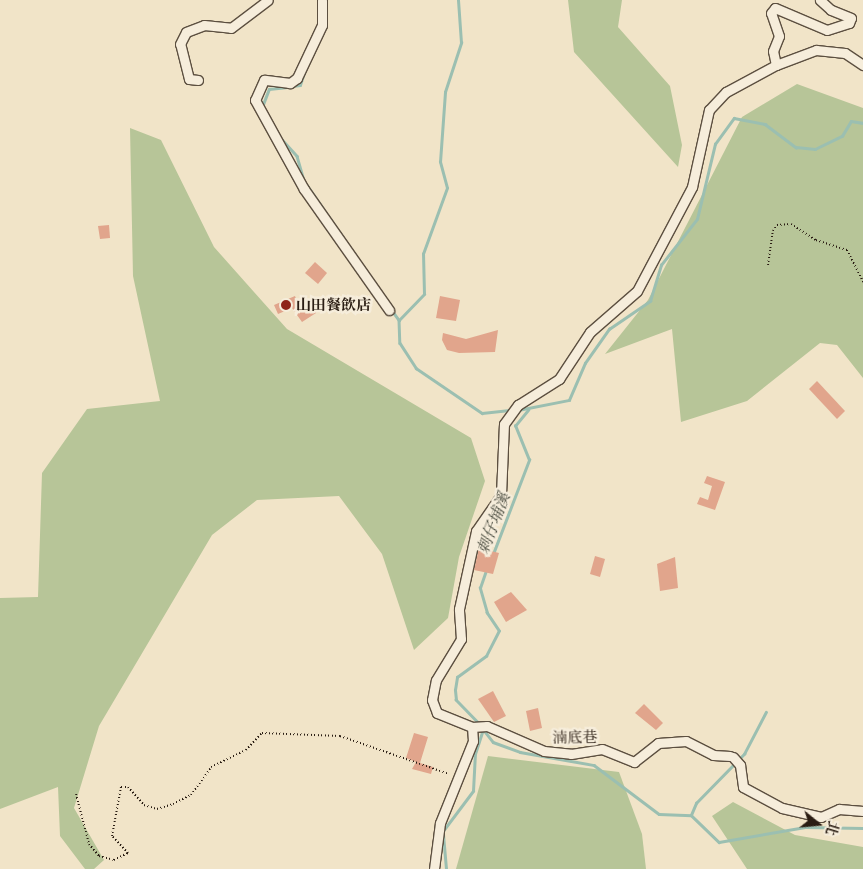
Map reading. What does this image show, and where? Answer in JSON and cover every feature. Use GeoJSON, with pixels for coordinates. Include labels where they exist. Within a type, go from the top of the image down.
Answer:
{"type":"FeatureCollection","features":[{"type":"Feature","properties":{"kind":"street"},"geometry":{"type":"LineString","coordinates":[[198,80],[188,79],[180,44],[186,32],[204,25],[231,28],[268,0]]}},
{"type":"Feature","properties":{"kind":"street"},"geometry":{"type":"LineString","coordinates":[[322,0],[322,25],[297,78],[290,83],[264,80],[255,100],[304,189],[389,310]]}},
{"type":"Feature","properties":{"kind":"street"},"geometry":{"type":"LineString","coordinates":[[776,65],[773,51],[779,36],[771,13],[776,8],[827,30],[849,24],[851,18],[831,10],[820,0]]}},
{"type":"Feature","properties":{"kind":"street"},"geometry":{"type":"LineString","coordinates":[[434,869],[440,823],[473,741],[472,727],[437,713],[432,700],[436,680],[461,639],[459,609],[476,531],[501,495],[504,424],[518,405],[559,379],[590,332],[637,291],[692,187],[709,110],[726,92],[776,65],[816,50],[844,53],[863,65]]}},
{"type":"Feature","properties":{"kind":"street","name":"湳底巷"},"geometry":{"type":"LineString","coordinates":[[472,727],[487,726],[544,751],[571,754],[602,749],[634,762],[658,743],[686,741],[714,755],[732,756],[740,765],[744,787],[782,808],[821,817],[839,809],[863,811]]}},
{"type":"Feature","properties":{"kind":"path"},"geometry":{"type":"LineString","coordinates":[[768,265],[773,231],[777,225],[791,224],[816,240],[847,250],[863,282]]}},
{"type":"Feature","properties":{"kind":"path"},"geometry":{"type":"LineString","coordinates":[[76,794],[89,844],[99,856],[114,860],[128,853],[112,836],[121,787],[128,787],[144,805],[157,809],[174,804],[191,795],[211,767],[246,750],[262,733],[340,736],[459,778]]}},
{"type":"Feature","properties":{"kind":"green space"},"geometry":{"type":"Polygon","coordinates":[[[568,0],[622,0],[618,27],[670,86],[682,145],[678,167],[574,52],[568,0]]]}},
{"type":"Feature","properties":{"kind":"green space"},"geometry":{"type":"Polygon","coordinates":[[[797,84],[863,108],[863,378],[837,345],[820,343],[747,401],[681,422],[672,329],[605,354],[648,300],[742,117],[797,84]]]}},
{"type":"Feature","properties":{"kind":"green space"},"geometry":{"type":"Polygon","coordinates":[[[130,128],[161,140],[214,247],[287,329],[471,438],[485,481],[459,557],[448,618],[414,650],[382,554],[339,496],[257,500],[212,535],[99,726],[74,808],[104,860],[94,869],[85,869],[60,836],[58,787],[0,809],[0,598],[38,597],[42,473],[87,409],[160,401],[133,276],[130,128]]]}},
{"type":"Feature","properties":{"kind":"green space"},"geometry":{"type":"Polygon","coordinates":[[[488,756],[619,772],[642,834],[646,869],[456,869],[488,756]]]}},
{"type":"Feature","properties":{"kind":"green space"},"geometry":{"type":"Polygon","coordinates":[[[733,802],[795,835],[863,847],[863,869],[747,869],[712,816],[733,802]]]}},
{"type":"Feature","properties":{"kind":"building"},"geometry":{"type":"Polygon","coordinates":[[[109,225],[110,238],[100,239],[98,226],[109,225]]]}},
{"type":"Feature","properties":{"kind":"building"},"geometry":{"type":"Polygon","coordinates":[[[315,262],[327,273],[318,284],[305,273],[315,262]]]}},
{"type":"Feature","properties":{"kind":"building"},"geometry":{"type":"Polygon","coordinates":[[[295,296],[300,310],[310,304],[316,313],[302,322],[292,308],[278,314],[274,305],[295,296]]]}},
{"type":"Feature","properties":{"kind":"building"},"geometry":{"type":"Polygon","coordinates":[[[440,296],[460,300],[456,321],[436,318],[440,296]]]}},
{"type":"Feature","properties":{"kind":"building"},"geometry":{"type":"Polygon","coordinates":[[[498,330],[495,352],[459,353],[447,350],[442,340],[443,333],[466,339],[498,330]]]}},
{"type":"Feature","properties":{"kind":"building"},"geometry":{"type":"Polygon","coordinates":[[[817,381],[845,411],[837,419],[809,389],[817,381]]]}},
{"type":"Feature","properties":{"kind":"building"},"geometry":{"type":"Polygon","coordinates":[[[707,476],[725,482],[715,510],[697,504],[700,497],[708,500],[712,486],[704,483],[707,476]]]}},
{"type":"Feature","properties":{"kind":"building"},"geometry":{"type":"Polygon","coordinates":[[[479,548],[499,553],[493,574],[474,570],[479,548]]]}},
{"type":"Feature","properties":{"kind":"building"},"geometry":{"type":"Polygon","coordinates":[[[595,556],[605,559],[600,577],[590,574],[595,556]]]}},
{"type":"Feature","properties":{"kind":"building"},"geometry":{"type":"Polygon","coordinates":[[[675,557],[678,588],[660,591],[657,564],[675,557]]]}},
{"type":"Feature","properties":{"kind":"building"},"geometry":{"type":"Polygon","coordinates":[[[511,592],[527,610],[506,622],[494,602],[511,592]]]}},
{"type":"Feature","properties":{"kind":"building"},"geometry":{"type":"Polygon","coordinates":[[[493,691],[506,716],[494,722],[478,699],[493,691]]]}},
{"type":"Feature","properties":{"kind":"building"},"geometry":{"type":"Polygon","coordinates":[[[644,704],[663,723],[656,730],[635,713],[644,704]]]}},
{"type":"Feature","properties":{"kind":"building"},"geometry":{"type":"Polygon","coordinates":[[[538,708],[542,728],[530,731],[526,711],[538,708]]]}},
{"type":"Feature","properties":{"kind":"building"},"geometry":{"type":"Polygon","coordinates":[[[414,733],[428,737],[420,763],[433,767],[431,774],[412,769],[416,762],[406,758],[414,733]]]}},
{"type":"Feature","properties":{"kind":"waterway"},"geometry":{"type":"LineString","coordinates":[[399,320],[424,294],[423,254],[447,188],[440,162],[445,92],[461,43],[458,0]]}},
{"type":"Feature","properties":{"kind":"waterway"},"geometry":{"type":"LineString","coordinates":[[292,86],[300,85],[304,73]]}},
{"type":"Feature","properties":{"kind":"waterway"},"geometry":{"type":"LineString","coordinates":[[262,107],[269,89],[287,87]]}},
{"type":"Feature","properties":{"kind":"waterway","name":"刺仔埔溪"},"geometry":{"type":"LineString","coordinates":[[518,410],[569,400],[585,363],[609,329],[650,301],[661,265],[697,219],[715,144],[734,118],[765,124],[796,147],[815,149],[842,136],[851,121],[863,123]]}},
{"type":"Feature","properties":{"kind":"waterway"},"geometry":{"type":"LineString","coordinates":[[279,136],[297,156],[304,181]]}},
{"type":"Feature","properties":{"kind":"waterway"},"geometry":{"type":"LineString","coordinates":[[307,185],[359,260]]}},
{"type":"Feature","properties":{"kind":"waterway"},"geometry":{"type":"LineString","coordinates":[[391,309],[399,320],[400,343],[416,368],[482,413],[510,410]]}},
{"type":"Feature","properties":{"kind":"waterway","name":"刺仔埔溪"},"geometry":{"type":"LineString","coordinates":[[493,554],[529,460],[515,426],[528,410]]}},
{"type":"Feature","properties":{"kind":"waterway","name":"刺仔埔溪"},"geometry":{"type":"LineString","coordinates":[[478,723],[456,700],[455,690],[457,677],[486,656],[499,631],[487,613],[480,588],[486,571]]}},
{"type":"Feature","properties":{"kind":"waterway"},"geometry":{"type":"LineString","coordinates":[[691,815],[696,803],[744,754],[766,712]]}},
{"type":"Feature","properties":{"kind":"waterway","name":"刺仔埔溪"},"geometry":{"type":"LineString","coordinates":[[483,729],[493,742],[520,752],[594,765],[659,814],[691,815],[719,842],[805,827],[863,828]]}},
{"type":"Feature","properties":{"kind":"waterway"},"geometry":{"type":"LineString","coordinates":[[446,869],[443,831],[473,791],[475,754],[483,730]]}},
{"type":"Feature","properties":{"kind":"place","name":"山田餐飲店"},"geometry":{"type":"Point","coordinates":[286,305]}}]}
